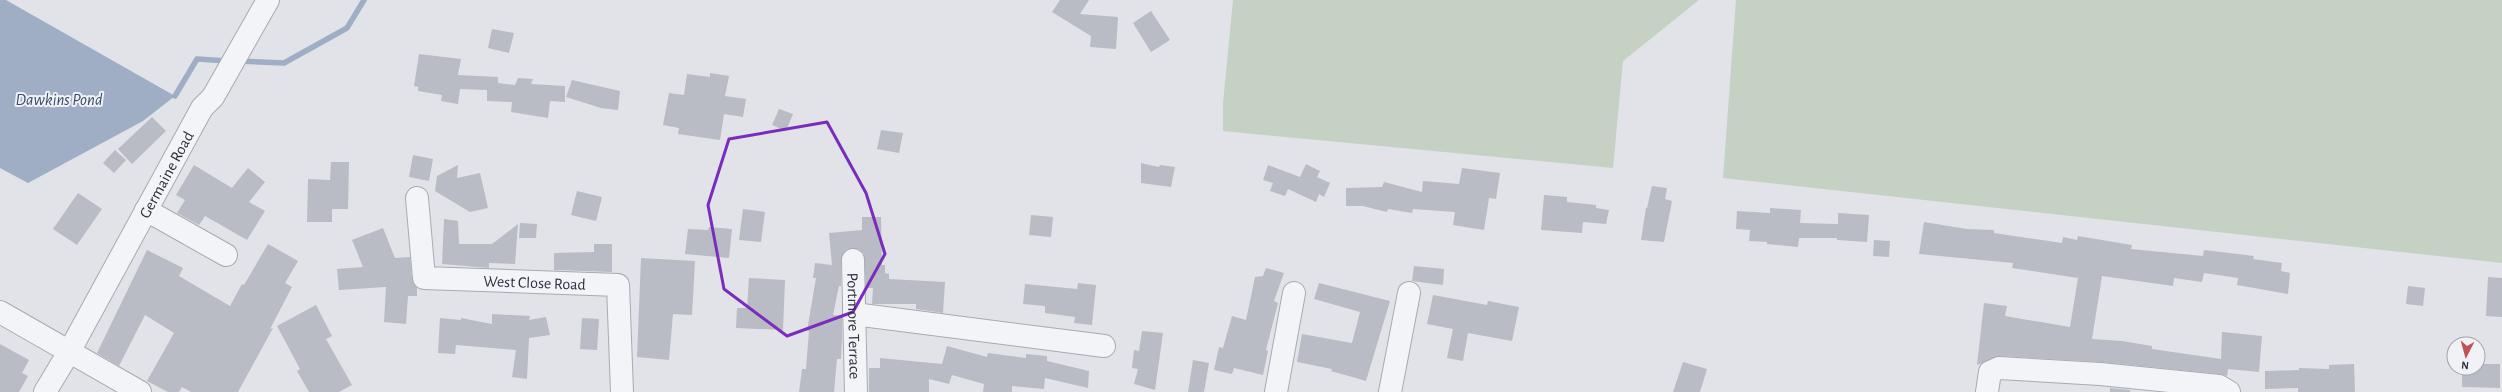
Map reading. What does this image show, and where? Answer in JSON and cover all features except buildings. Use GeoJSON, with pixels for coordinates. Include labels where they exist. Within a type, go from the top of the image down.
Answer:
{"type":"FeatureCollection","features":[{"type":"Feature","properties":{"kind":"street","name":"Germaine Road"},"geometry":{"type":"LineString","coordinates":[[45,392],[202,108],[213,97],[242,42],[268,0]]}},
{"type":"Feature","properties":{"kind":"street","name":"West Close Road"},"geometry":{"type":"LineString","coordinates":[[417,198],[424,278],[618,285],[622,392]]}},
{"type":"Feature","properties":{"kind":"street"},"geometry":{"type":"LineString","coordinates":[[146,210],[226,255]]}},
{"type":"Feature","properties":{"kind":"street","name":"Portmore Terrace"},"geometry":{"type":"LineString","coordinates":[[853,260],[856,392]]}},
{"type":"Feature","properties":{"kind":"street"},"geometry":{"type":"LineString","coordinates":[[1276,392],[1294,293]]}},
{"type":"Feature","properties":{"kind":"street"},"geometry":{"type":"LineString","coordinates":[[1390,392],[1409,293]]}},
{"type":"Feature","properties":{"kind":"street"},"geometry":{"type":"LineString","coordinates":[[0,312],[140,392]]}},
{"type":"Feature","properties":{"kind":"street"},"geometry":{"type":"LineString","coordinates":[[854,314],[1104,346]]}},
{"type":"Feature","properties":{"kind":"street"},"geometry":{"type":"LineString","coordinates":[[1987,392],[1990,372],[1999,368],[2100,383],[2219,386],[2229,392]]}},
{"type":"Feature","properties":{"kind":"highlighted area"},"geometry":{"type":"Polygon","coordinates":[[[827,122],[866,193],[885,254],[853,312],[787,336],[724,289],[708,205],[729,139],[827,122]]]}},
{"type":"Feature","properties":{"kind":"green space"},"geometry":{"type":"Polygon","coordinates":[[[1233,0],[1699,0],[1623,61],[1613,168],[1223,131],[1223,103],[1233,0]]]}},
{"type":"Feature","properties":{"kind":"green space"},"geometry":{"type":"Polygon","coordinates":[[[1736,0],[2502,0],[2502,263],[1723,178],[1736,0]]]}},
{"type":"Feature","properties":{"kind":"water","name":"Dawkins Pond"},"geometry":{"type":"Polygon","coordinates":[[[0,0],[6,0],[175,96],[143,121],[28,183],[0,168],[0,0]]]}},
{"type":"Feature","properties":{"kind":"waterway"},"geometry":{"type":"LineString","coordinates":[[238,61],[284,63],[347,28],[364,0]]}},
{"type":"Feature","properties":{"kind":"waterway"},"geometry":{"type":"LineString","coordinates":[[175,96],[197,59],[228,61]]}}]}
